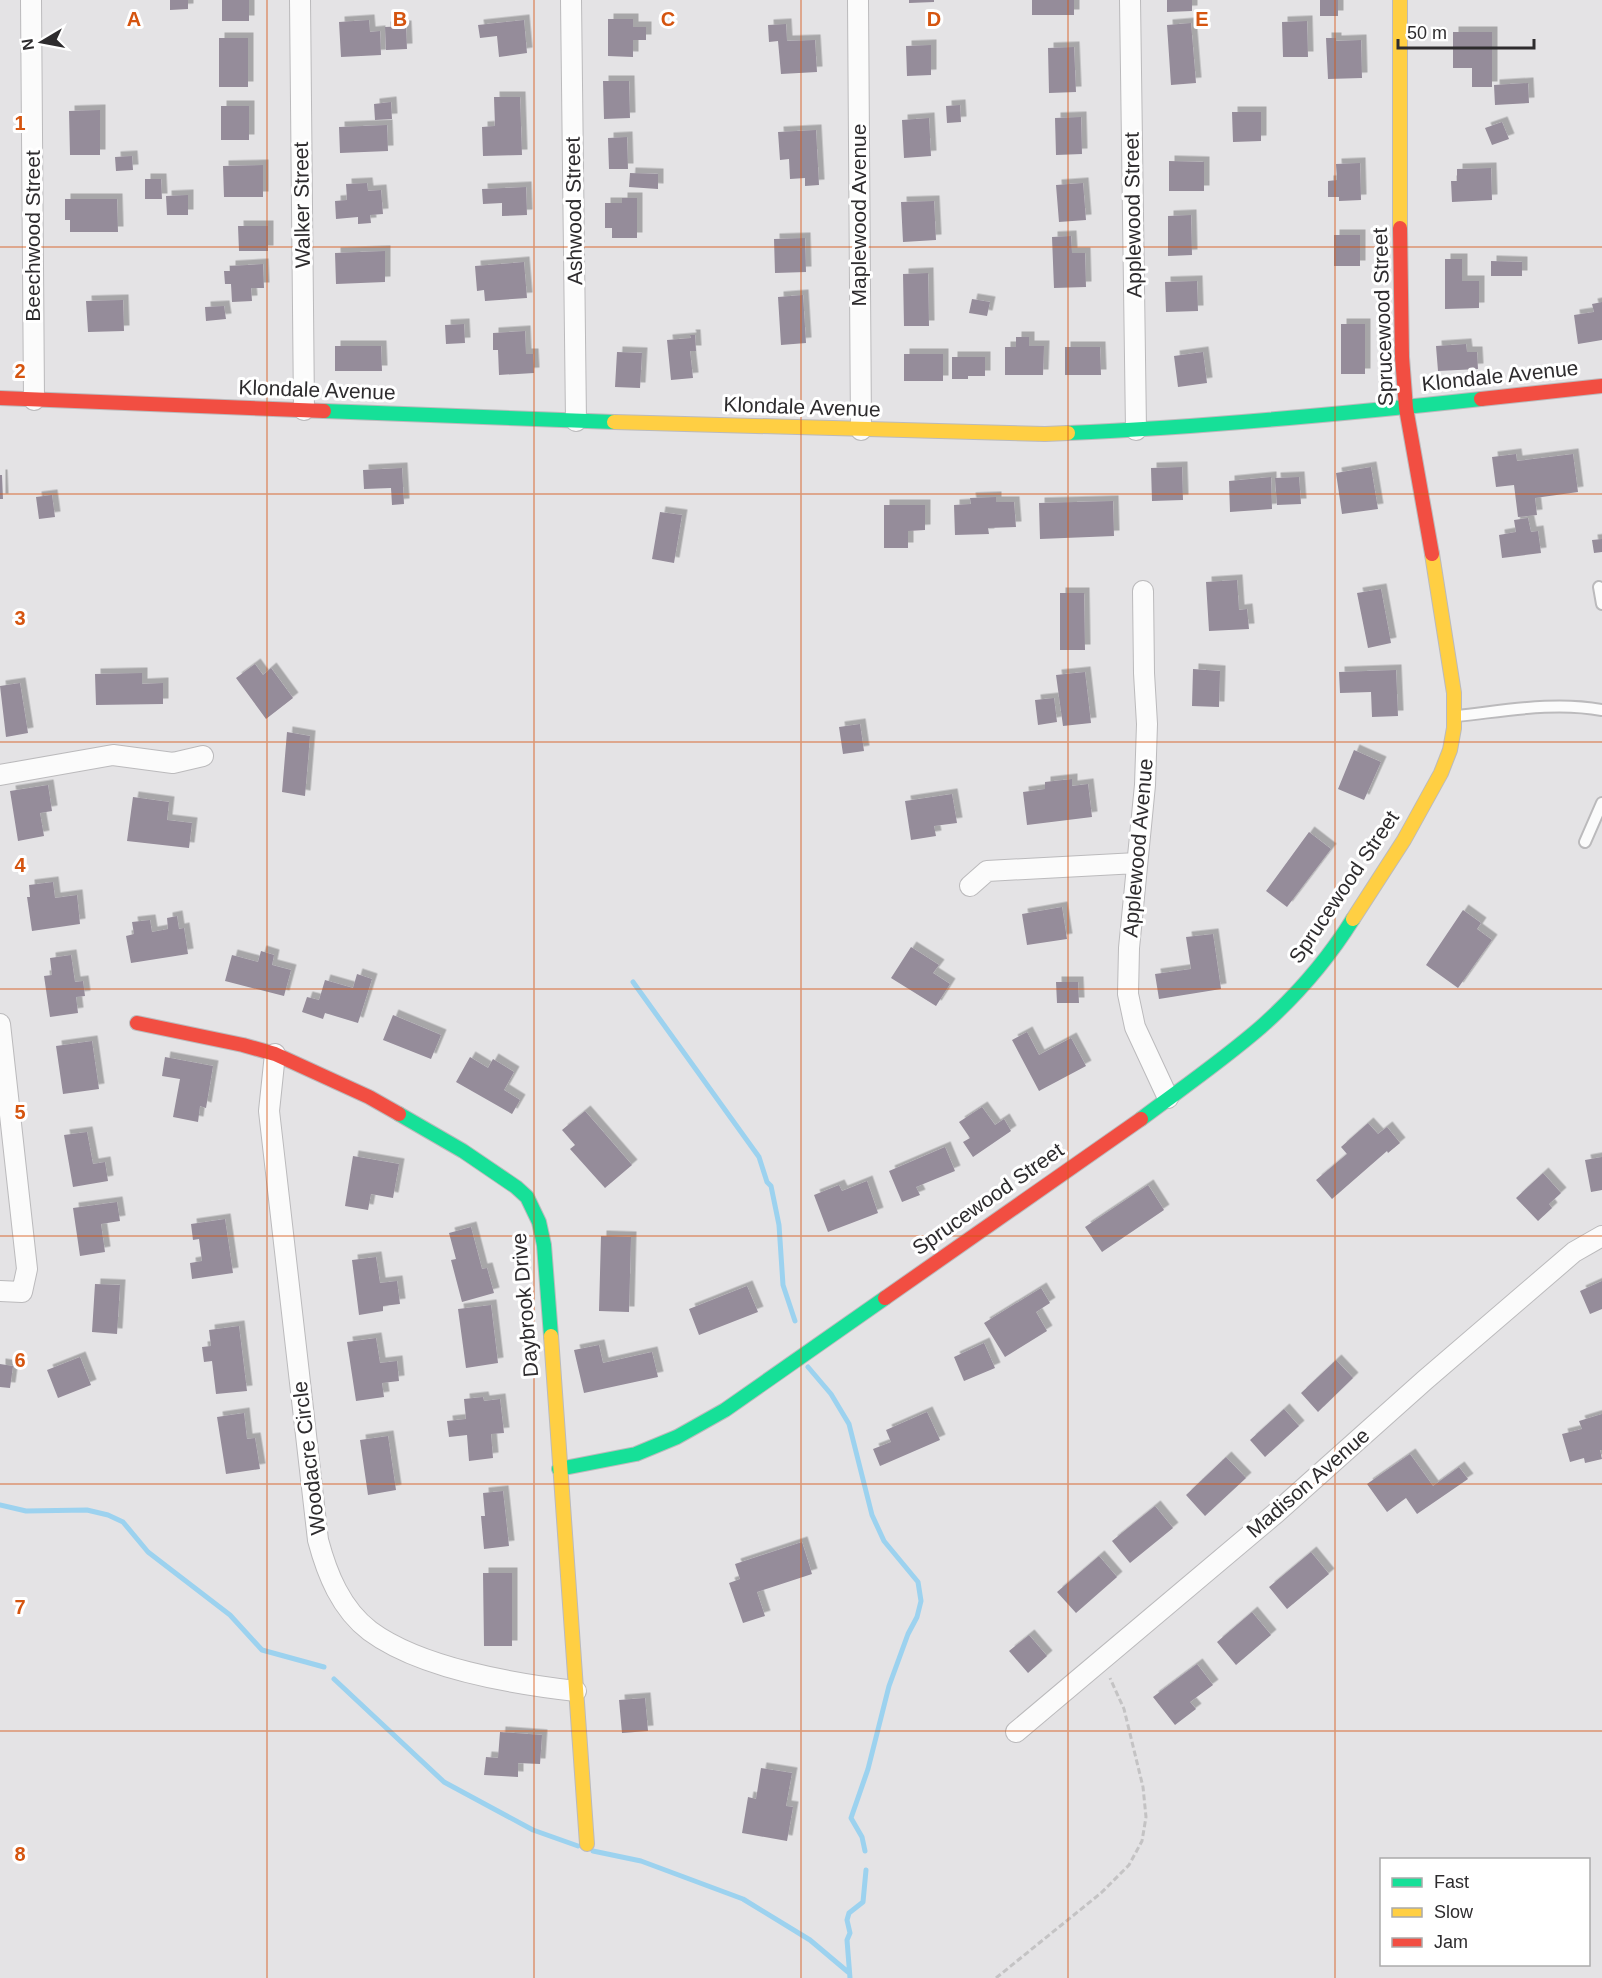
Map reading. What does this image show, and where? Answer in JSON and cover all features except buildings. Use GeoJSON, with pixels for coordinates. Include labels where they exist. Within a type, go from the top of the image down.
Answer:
{"type":"FeatureCollection","features":[{"type":"Feature","properties":{"kind":"street","name":"Beechwood Street"},"geometry":{"type":"LineString","coordinates":[[31,0],[34,400]]}},
{"type":"Feature","properties":{"kind":"street","name":"Walker Street"},"geometry":{"type":"LineString","coordinates":[[300,0],[304,410]]}},
{"type":"Feature","properties":{"kind":"street","name":"Ashwood Street"},"geometry":{"type":"LineString","coordinates":[[571,0],[576,421]]}},
{"type":"Feature","properties":{"kind":"street","name":"Maplewood Avenue"},"geometry":{"type":"LineString","coordinates":[[858,0],[861,430]]}},
{"type":"Feature","properties":{"kind":"street","name":"Applewood Street"},"geometry":{"type":"LineString","coordinates":[[1130,0],[1137,430]]}},
{"type":"Feature","properties":{"kind":"street","name":"Sprucewood Street"},"geometry":{"type":"LineString","coordinates":[[559,1469],[599,1463],[645,1452],[670,1441],[725,1410],[1168,1098],[1260,1028],[1289,1001],[1351,923],[1404,840],[1441,773],[1450,750],[1454,728],[1454,693],[1445,628],[1406,408],[1402,357],[1400,0]]}},
{"type":"Feature","properties":{"kind":"street","name":"Klondale Avenue"},"geometry":{"type":"LineString","coordinates":[[0,398],[576,421],[1044,434],[1137,430],[1315,417],[1602,386]]}},
{"type":"Feature","properties":{"kind":"street","name":"Applewood Avenue"},"geometry":{"type":"LineString","coordinates":[[1143,591],[1147,724],[1145,785],[1129,948],[1128,993],[1135,1027],[1168,1098]]}},
{"type":"Feature","properties":{"kind":"street"},"geometry":{"type":"LineString","coordinates":[[0,775],[113,755],[173,763],[203,756]]}},
{"type":"Feature","properties":{"kind":"street"},"geometry":{"type":"LineString","coordinates":[[969,886],[987,871],[1137,863]]}},
{"type":"Feature","properties":{"kind":"street","name":"Daybrook Drive"},"geometry":{"type":"LineString","coordinates":[[136,1023],[243,1045],[275,1054],[369,1097],[463,1151],[527,1197],[539,1222],[544,1245],[586,1844]]}},
{"type":"Feature","properties":{"kind":"street"},"geometry":{"type":"LineString","coordinates":[[0,1024],[27,1269],[22,1292],[0,1291]]}},
{"type":"Feature","properties":{"kind":"street","name":"Woodacre Circle"},"geometry":{"type":"LineString","coordinates":[[275,1054],[270,1112],[292,1314],[318,1540],[324,1563],[336,1590],[347,1607],[369,1630],[407,1652],[439,1664],[530,1686],[576,1692]]}},
{"type":"Feature","properties":{"kind":"street","name":"Madison Avenue"},"geometry":{"type":"LineString","coordinates":[[1016,1732],[1275,1513],[1574,1252],[1602,1236]]}},
{"type":"Feature","properties":{"kind":"lane"},"geometry":{"type":"LineString","coordinates":[[1599,586],[1602,604]]}},
{"type":"Feature","properties":{"kind":"lane"},"geometry":{"type":"LineString","coordinates":[[1454,716],[1550,705],[1602,710]]}},
{"type":"Feature","properties":{"kind":"lane"},"geometry":{"type":"LineString","coordinates":[[1585,842],[1602,803]]}},
{"type":"Feature","properties":{"kind":"path"},"geometry":{"type":"LineString","coordinates":[[996,1978],[1101,1893],[1129,1865],[1142,1841],[1146,1817],[1143,1786],[1124,1709],[1102,1660]]}},
{"type":"Feature","properties":{"kind":"waterway"},"geometry":{"type":"LineString","coordinates":[[633,982],[759,1157],[767,1182],[771,1186],[779,1225],[783,1285],[795,1321]]}},
{"type":"Feature","properties":{"kind":"waterway"},"geometry":{"type":"LineString","coordinates":[[808,1367],[831,1394],[849,1424],[872,1515],[884,1541],[918,1582],[921,1601],[917,1617],[908,1634],[889,1686],[868,1769],[851,1818],[862,1837],[865,1851]]}},
{"type":"Feature","properties":{"kind":"waterway"},"geometry":{"type":"LineString","coordinates":[[0,1505],[26,1511],[87,1510],[108,1515],[123,1522],[148,1552],[230,1615],[262,1650],[324,1667]]}},
{"type":"Feature","properties":{"kind":"waterway"},"geometry":{"type":"LineString","coordinates":[[334,1679],[444,1782],[533,1830],[578,1846]]}},
{"type":"Feature","properties":{"kind":"waterway"},"geometry":{"type":"LineString","coordinates":[[593,1851],[641,1861],[743,1899],[810,1940],[848,1972]]}},
{"type":"Feature","properties":{"kind":"waterway"},"geometry":{"type":"LineString","coordinates":[[850,1978],[847,1940],[850,1933],[847,1920],[849,1913],[863,1902],[866,1870]]}},
{"type":"Feature","properties":{"kind":"traffic: fast"},"geometry":{"type":"LineString","coordinates":[[1068,433],[1274,419],[1481,399]]}},
{"type":"Feature","properties":{"kind":"traffic: fast"},"geometry":{"type":"LineString","coordinates":[[324,411],[614,422]]}},
{"type":"Feature","properties":{"kind":"traffic: fast"},"geometry":{"type":"LineString","coordinates":[[1141,1119],[1232,1051],[1274,1015],[1322,963],[1353,919]]}},
{"type":"Feature","properties":{"kind":"traffic: fast"},"geometry":{"type":"LineString","coordinates":[[399,1114],[463,1151],[527,1197],[539,1222],[544,1245],[551,1336]]}},
{"type":"Feature","properties":{"kind":"traffic: fast"},"geometry":{"type":"LineString","coordinates":[[559,1469],[636,1454],[677,1437],[725,1410],[885,1298]]}},
{"type":"Feature","properties":{"kind":"traffic: slow"},"geometry":{"type":"LineString","coordinates":[[1400,0],[1400,228]]}},
{"type":"Feature","properties":{"kind":"traffic: slow"},"geometry":{"type":"LineString","coordinates":[[614,422],[1068,433]]}},
{"type":"Feature","properties":{"kind":"traffic: slow"},"geometry":{"type":"LineString","coordinates":[[1353,919],[1404,840],[1441,773],[1450,750],[1454,728],[1454,693],[1432,554]]}},
{"type":"Feature","properties":{"kind":"traffic: slow"},"geometry":{"type":"LineString","coordinates":[[551,1336],[587,1844]]}},
{"type":"Feature","properties":{"kind":"traffic: jam"},"geometry":{"type":"LineString","coordinates":[[1400,228],[1402,357],[1406,408],[1432,554]]}},
{"type":"Feature","properties":{"kind":"traffic: jam"},"geometry":{"type":"LineString","coordinates":[[1481,399],[1602,386]]}},
{"type":"Feature","properties":{"kind":"traffic: jam"},"geometry":{"type":"LineString","coordinates":[[0,398],[324,411]]}},
{"type":"Feature","properties":{"kind":"traffic: jam"},"geometry":{"type":"LineString","coordinates":[[137,1023],[275,1054],[369,1097],[399,1114]]}},
{"type":"Feature","properties":{"kind":"traffic: jam"},"geometry":{"type":"LineString","coordinates":[[885,1298],[1141,1119]]}}]}
